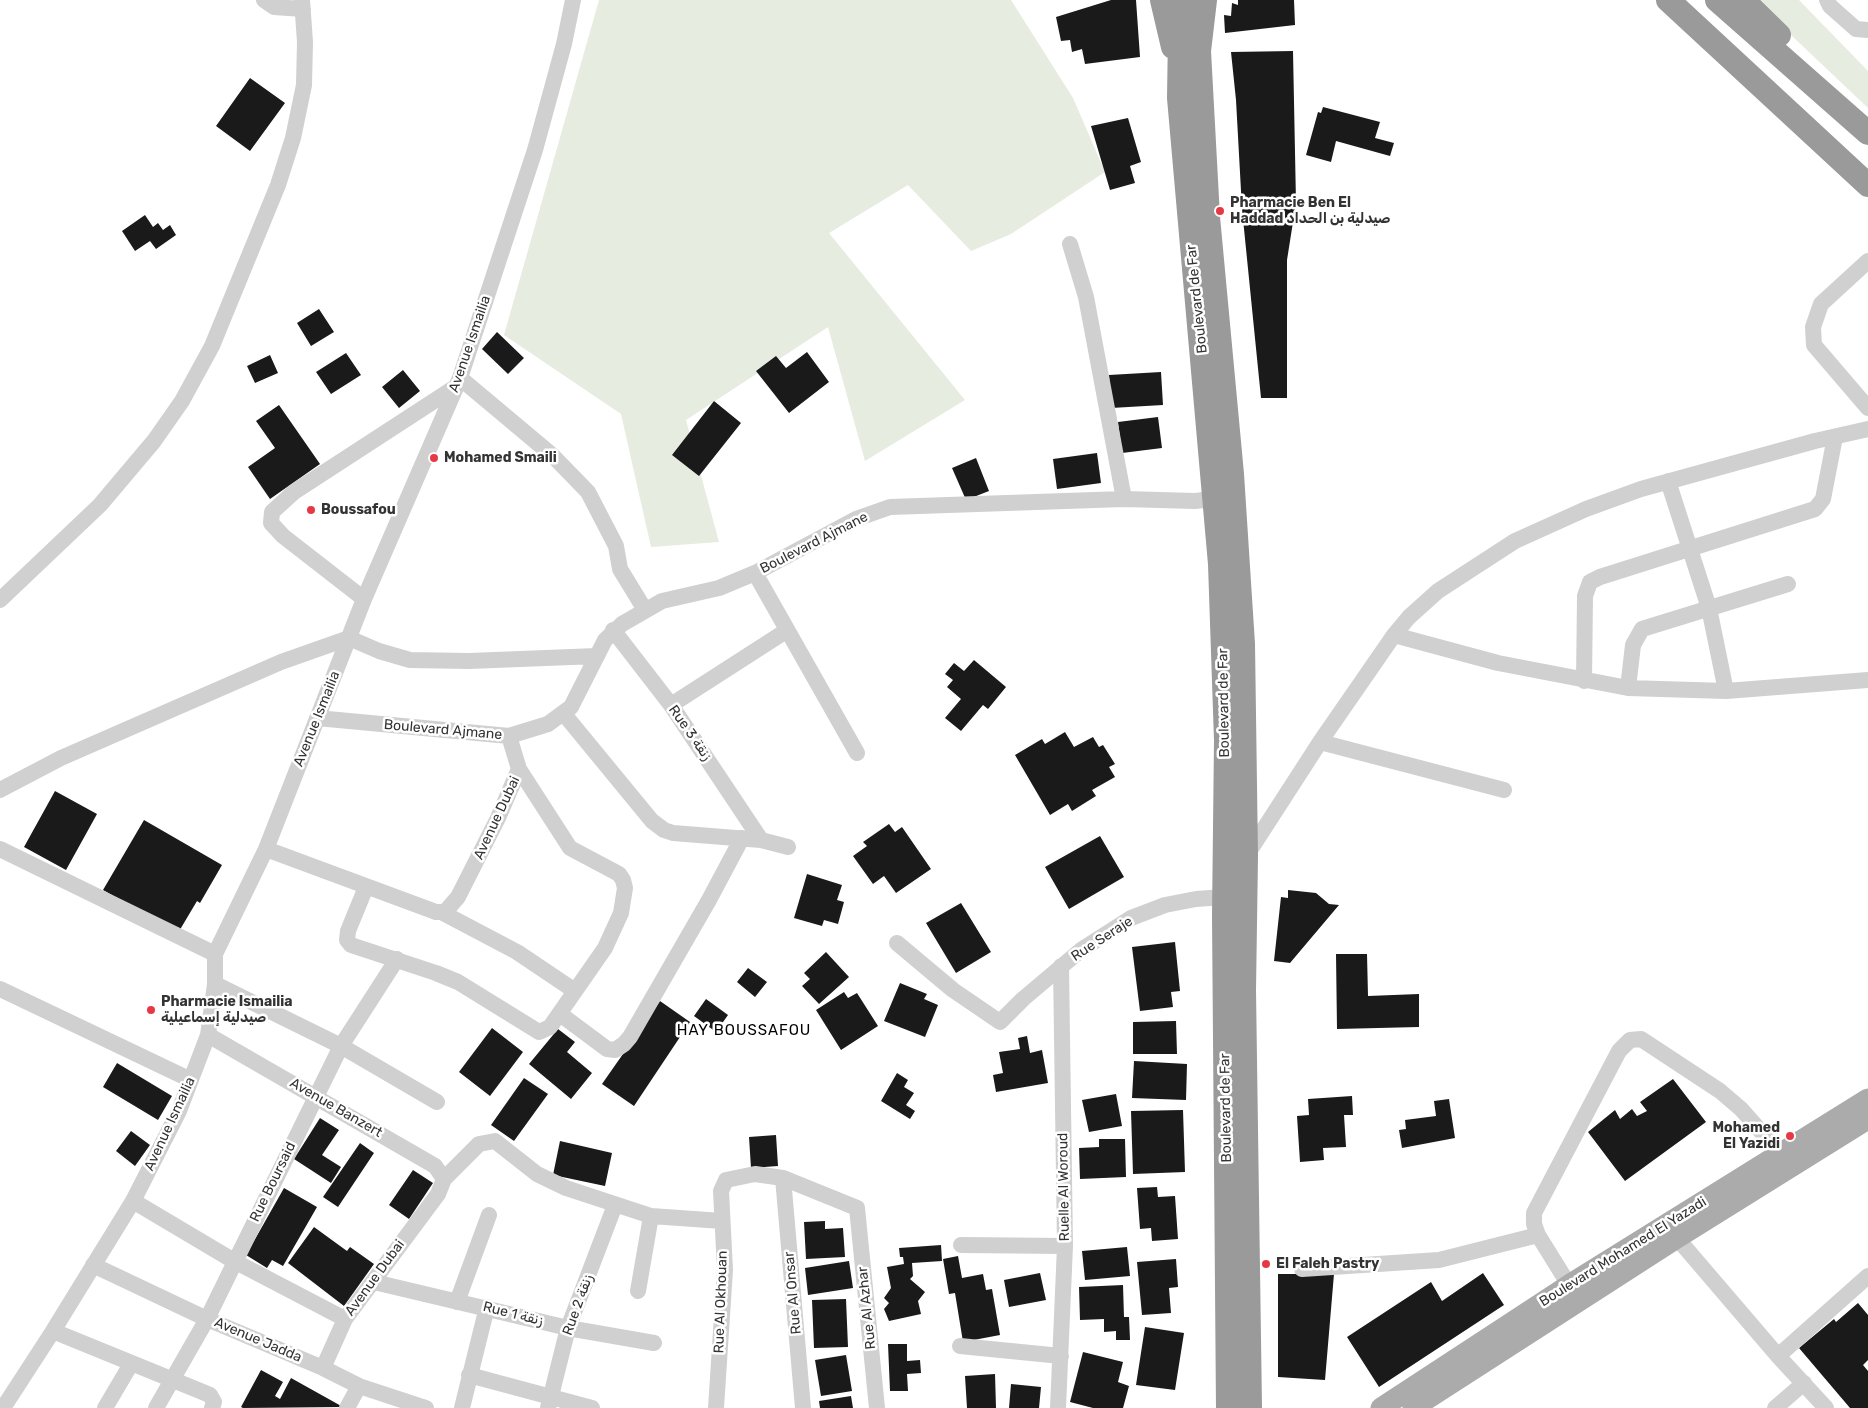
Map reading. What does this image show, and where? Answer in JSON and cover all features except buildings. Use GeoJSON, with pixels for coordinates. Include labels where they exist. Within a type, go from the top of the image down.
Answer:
{"type":"FeatureCollection","features":[{"type":"Feature","properties":{"kind":"highway","name":"Boulevard de Far"},"geometry":{"type":"LineString","coordinates":[[1205,0],[1199,51],[1200,88],[1208,217],[1232,474],[1244,644],[1246,856],[1244,990],[1250,1397],[1258,1408]]}},
{"type":"Feature","properties":{"kind":"highway"},"geometry":{"type":"LineString","coordinates":[[1652,0],[1743,74],[1770,92]]}},
{"type":"Feature","properties":{"kind":"highway"},"geometry":{"type":"LineString","coordinates":[[1668,0],[1770,92],[1868,185]]}},
{"type":"Feature","properties":{"kind":"highway"},"geometry":{"type":"LineString","coordinates":[[1717,0],[1868,133]]}},
{"type":"Feature","properties":{"kind":"highway"},"geometry":{"type":"LineString","coordinates":[[1743,0],[1868,118]]}},
{"type":"Feature","properties":{"kind":"highway","name":"Boulevard de Far"},"geometry":{"type":"LineString","coordinates":[[1167,2],[1179,72],[1182,128],[1220,564],[1225,730],[1224,898],[1228,1408]]}},
{"type":"Feature","properties":{"kind":"main road","name":"Boulevard Mohamed El Yazadi"},"geometry":{"type":"LineString","coordinates":[[1381,1408],[1569,1285],[1780,1154],[1868,1115]]}},
{"type":"Feature","properties":{"kind":"main road","name":"Boulevard Mohamed El Yazadi"},"geometry":{"type":"LineString","coordinates":[[1413,1408],[1868,1115]]}},
{"type":"Feature","properties":{"kind":"street"},"geometry":{"type":"LineString","coordinates":[[0,600],[100,506],[154,441],[182,401],[212,346],[271,202],[293,138],[304,84],[305,42],[302,4],[274,7],[264,0]]}},
{"type":"Feature","properties":{"kind":"street","name":"Avenue Ismailia"},"geometry":{"type":"LineString","coordinates":[[3,1408],[133,1201],[179,1111],[208,1035],[215,984],[215,954],[266,849],[364,599],[459,382],[535,150],[564,44],[572,0]]}},
{"type":"Feature","properties":{"kind":"street"},"geometry":{"type":"LineString","coordinates":[[1827,0],[1830,6],[1856,29],[1868,30]]}},
{"type":"Feature","properties":{"kind":"street"},"geometry":{"type":"LineString","coordinates":[[1070,244],[1086,297],[1124,499]]}},
{"type":"Feature","properties":{"kind":"street"},"geometry":{"type":"LineString","coordinates":[[1868,260],[1821,304],[1812,327],[1814,345],[1868,408]]}},
{"type":"Feature","properties":{"kind":"street"},"geometry":{"type":"LineString","coordinates":[[364,599],[283,536],[271,523],[272,512],[294,492],[459,382],[560,463],[588,492],[616,546],[620,569],[645,610]]}},
{"type":"Feature","properties":{"kind":"street"},"geometry":{"type":"LineString","coordinates":[[1246,856],[1320,742],[1394,635],[1409,617],[1438,591],[1515,541],[1586,509],[1668,481],[1868,430]]}},
{"type":"Feature","properties":{"kind":"street"},"geometry":{"type":"LineString","coordinates":[[1584,681],[1585,596],[1588,584],[1600,577],[1815,510],[1823,499],[1835,437]]}},
{"type":"Feature","properties":{"kind":"street"},"geometry":{"type":"LineString","coordinates":[[1668,481],[1709,608],[1726,691]]}},
{"type":"Feature","properties":{"kind":"street","name":"Boulevard Ajmane"},"geometry":{"type":"LineString","coordinates":[[317,718],[509,736],[548,724],[564,714],[576,700],[597,656],[613,630],[662,602],[718,588],[755,573],[856,519],[890,507],[1124,499],[1195,501],[1213,499]]}},
{"type":"Feature","properties":{"kind":"street"},"geometry":{"type":"LineString","coordinates":[[755,573],[786,631],[857,753]]}},
{"type":"Feature","properties":{"kind":"street"},"geometry":{"type":"LineString","coordinates":[[1628,688],[1633,646],[1640,632],[1647,627],[1788,584]]}},
{"type":"Feature","properties":{"kind":"street","name":"Rue 3 زنقة"},"geometry":{"type":"LineString","coordinates":[[613,630],[671,705],[761,840]]}},
{"type":"Feature","properties":{"kind":"street"},"geometry":{"type":"LineString","coordinates":[[671,705],[786,631]]}},
{"type":"Feature","properties":{"kind":"street"},"geometry":{"type":"LineString","coordinates":[[1394,635],[1498,663],[1628,688],[1726,691],[1868,680]]}},
{"type":"Feature","properties":{"kind":"street"},"geometry":{"type":"LineString","coordinates":[[0,790],[61,758],[281,662],[349,638],[379,651],[410,660],[461,661],[597,656]]}},
{"type":"Feature","properties":{"kind":"street"},"geometry":{"type":"LineString","coordinates":[[564,714],[658,826],[674,833],[761,840],[788,847]]}},
{"type":"Feature","properties":{"kind":"street","name":"Avenue Dubai"},"geometry":{"type":"LineString","coordinates":[[443,913],[450,908],[458,897],[498,818],[519,769],[509,736]]}},
{"type":"Feature","properties":{"kind":"street"},"geometry":{"type":"LineString","coordinates":[[1320,742],[1504,790]]}},
{"type":"Feature","properties":{"kind":"street"},"geometry":{"type":"LineString","coordinates":[[366,888],[348,930],[348,940],[351,945],[458,982],[539,1032],[550,1026],[605,948],[613,932],[625,896],[624,882],[619,874],[570,848],[519,769]]}},
{"type":"Feature","properties":{"kind":"street"},"geometry":{"type":"LineString","coordinates":[[560,1014],[606,1049],[615,1050],[624,1044],[630,1037],[709,900],[742,838]]}},
{"type":"Feature","properties":{"kind":"street"},"geometry":{"type":"LineString","coordinates":[[0,849],[215,954]]}},
{"type":"Feature","properties":{"kind":"street"},"geometry":{"type":"LineString","coordinates":[[266,849],[366,888],[443,913],[517,952],[575,991]]}},
{"type":"Feature","properties":{"kind":"street","name":"Rue Seraje"},"geometry":{"type":"LineString","coordinates":[[896,943],[953,990],[1000,1022],[1061,966],[1107,933],[1146,911],[1180,901],[1224,898]]}},
{"type":"Feature","properties":{"kind":"street","name":"Rue Boursaid"},"geometry":{"type":"LineString","coordinates":[[156,1408],[206,1319],[341,1046],[397,960]]}},
{"type":"Feature","properties":{"kind":"street","name":"Ruelle Al Woroud"},"geometry":{"type":"LineString","coordinates":[[1058,1408],[1065,1246],[1061,966]]}},
{"type":"Feature","properties":{"kind":"street"},"geometry":{"type":"LineString","coordinates":[[215,984],[341,1046],[437,1102]]}},
{"type":"Feature","properties":{"kind":"street"},"geometry":{"type":"LineString","coordinates":[[0,988],[191,1080]]}},
{"type":"Feature","properties":{"kind":"street","name":"Avenue Banzert"},"geometry":{"type":"LineString","coordinates":[[208,1035],[434,1166],[444,1178]]}},
{"type":"Feature","properties":{"kind":"street"},"geometry":{"type":"LineString","coordinates":[[1569,1285],[1538,1235],[1534,1224],[1534,1214],[1619,1051],[1634,1039],[1641,1039],[1659,1049],[1720,1091],[1741,1109],[1780,1154]]}},
{"type":"Feature","properties":{"kind":"street"},"geometry":{"type":"LineString","coordinates":[[444,1178],[479,1144],[495,1141],[547,1180],[615,1205],[651,1216],[722,1221]]}},
{"type":"Feature","properties":{"kind":"street","name":"Rue Al Okhouan"},"geometry":{"type":"LineString","coordinates":[[716,1408],[725,1270],[721,1198],[723,1184],[726,1180],[738,1176],[755,1174],[783,1178]]}},
{"type":"Feature","properties":{"kind":"street","name":"Avenue Dubai"},"geometry":{"type":"LineString","coordinates":[[323,1368],[345,1319],[438,1194],[444,1178]]}},
{"type":"Feature","properties":{"kind":"street","name":"Rue Al Azhar"},"geometry":{"type":"LineString","coordinates":[[783,1178],[857,1208],[877,1408]]}},
{"type":"Feature","properties":{"kind":"street","name":"Rue Al Onsar"},"geometry":{"type":"LineString","coordinates":[[783,1178],[803,1408]]}},
{"type":"Feature","properties":{"kind":"street"},"geometry":{"type":"LineString","coordinates":[[133,1201],[234,1261],[345,1319]]}},
{"type":"Feature","properties":{"kind":"street","name":"Rue 2 زنقة"},"geometry":{"type":"LineString","coordinates":[[550,1403],[568,1328],[615,1205]]}},
{"type":"Feature","properties":{"kind":"street"},"geometry":{"type":"LineString","coordinates":[[457,1302],[489,1216]]}},
{"type":"Feature","properties":{"kind":"street"},"geometry":{"type":"LineString","coordinates":[[638,1291],[651,1216]]}},
{"type":"Feature","properties":{"kind":"street"},"geometry":{"type":"LineString","coordinates":[[1302,1269],[1439,1260],[1538,1235]]}},
{"type":"Feature","properties":{"kind":"street"},"geometry":{"type":"LineString","coordinates":[[1677,1238],[1778,1356],[1826,1408]]}},
{"type":"Feature","properties":{"kind":"street"},"geometry":{"type":"LineString","coordinates":[[961,1245],[1065,1246]]}},
{"type":"Feature","properties":{"kind":"street","name":"Avenue Jadda"},"geometry":{"type":"LineString","coordinates":[[93,1265],[206,1319],[323,1368],[359,1386],[419,1407]]}},
{"type":"Feature","properties":{"kind":"street"},"geometry":{"type":"LineString","coordinates":[[1778,1356],[1868,1276]]}},
{"type":"Feature","properties":{"kind":"street","name":"Rue 1 زنقة"},"geometry":{"type":"LineString","coordinates":[[374,1282],[457,1302],[487,1307],[568,1328],[654,1343]]}},
{"type":"Feature","properties":{"kind":"street"},"geometry":{"type":"LineString","coordinates":[[462,1408],[487,1307]]}},
{"type":"Feature","properties":{"kind":"street"},"geometry":{"type":"LineString","coordinates":[[53,1331],[210,1395],[214,1402],[212,1408]]}},
{"type":"Feature","properties":{"kind":"street"},"geometry":{"type":"LineString","coordinates":[[960,1346],[1061,1356]]}},
{"type":"Feature","properties":{"kind":"street"},"geometry":{"type":"LineString","coordinates":[[105,1408],[131,1364]]}},
{"type":"Feature","properties":{"kind":"street"},"geometry":{"type":"LineString","coordinates":[[469,1375],[550,1403],[592,1408]]}},
{"type":"Feature","properties":{"kind":"street"},"geometry":{"type":"LineString","coordinates":[[1775,1408],[1804,1383]]}},
{"type":"Feature","properties":{"kind":"street"},"geometry":{"type":"LineString","coordinates":[[347,1408],[359,1386]]}},
{"type":"Feature","properties":{"kind":"shaded area"},"geometry":{"type":"Polygon","coordinates":[[[599,0],[1011,0],[1073,98],[1105,172],[1011,234],[971,251],[908,185],[829,233],[965,400],[865,461],[828,327],[686,420],[719,542],[651,547],[621,414],[504,335],[599,0]]]}},
{"type":"Feature","properties":{"kind":"shaded area"},"geometry":{"type":"Polygon","coordinates":[[[1754,0],[1799,0],[1868,71],[1868,108],[1754,0]]]}},
{"type":"Feature","properties":{"kind":"place","name":"Pharmacie Ben El Haddad صيدلية بن الحداد"},"geometry":{"type":"Point","coordinates":[1220,211]}},
{"type":"Feature","properties":{"kind":"place","name":"Mohamed Smaili"},"geometry":{"type":"Point","coordinates":[434,458]}},
{"type":"Feature","properties":{"kind":"place","name":"Boussafou"},"geometry":{"type":"Point","coordinates":[311,510]}},
{"type":"Feature","properties":{"kind":"place","name":"Pharmacie Ismailia صيدلية إسماعيلية"},"geometry":{"type":"Point","coordinates":[151,1010]}},
{"type":"Feature","properties":{"kind":"place","name":"Mohamed El Yazidi"},"geometry":{"type":"Point","coordinates":[1790,1136]}},
{"type":"Feature","properties":{"kind":"place","name":"El Faleh Pastry"},"geometry":{"type":"Point","coordinates":[1266,1264]}},
{"type":"Feature","properties":{"kind":"district","name":"HAY BOUSSAFOU"},"geometry":{"type":"Point","coordinates":[744,1031]}}]}
